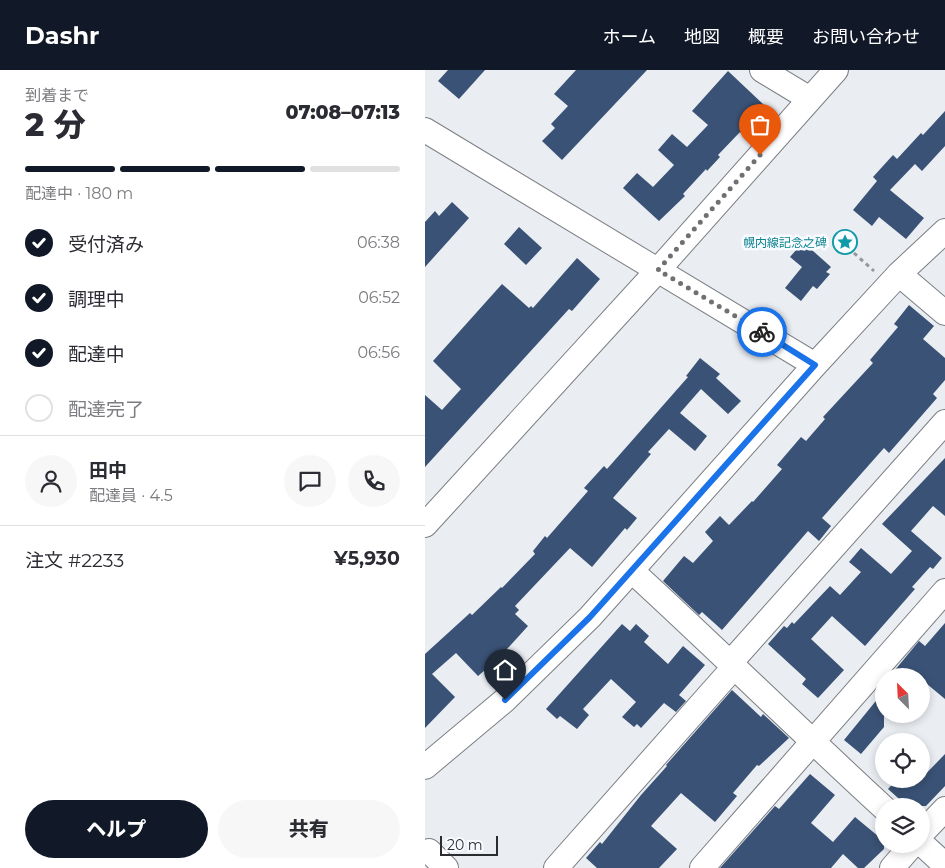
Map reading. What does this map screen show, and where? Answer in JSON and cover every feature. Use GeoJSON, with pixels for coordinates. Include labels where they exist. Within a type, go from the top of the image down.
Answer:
{"type":"FeatureCollection","features":[{"type":"Feature","properties":{"kind":"street"},"geometry":{"type":"LineString","coordinates":[[761,70],[810,99]]}},
{"type":"Feature","properties":{"kind":"street"},"geometry":{"type":"LineString","coordinates":[[425,525],[658,270],[836,70]]}},
{"type":"Feature","properties":{"kind":"street"},"geometry":{"type":"LineString","coordinates":[[425,130],[815,365]]}},
{"type":"Feature","properties":{"kind":"street"},"geometry":{"type":"LineString","coordinates":[[425,767],[505,700],[590,617],[815,365],[889,274],[945,231]]}},
{"type":"Feature","properties":{"kind":"street"},"geometry":{"type":"LineString","coordinates":[[889,274],[945,313]]}},
{"type":"Feature","properties":{"kind":"street"},"geometry":{"type":"LineString","coordinates":[[556,868],[945,422]]}},
{"type":"Feature","properties":{"kind":"street"},"geometry":{"type":"LineString","coordinates":[[632,570],[875,800]]}},
{"type":"Feature","properties":{"kind":"street"},"geometry":{"type":"LineString","coordinates":[[703,868],[945,591]]}},
{"type":"Feature","properties":{"kind":"street"},"geometry":{"type":"LineString","coordinates":[[930,825],[945,809]]}},
{"type":"Feature","properties":{"kind":"street"},"geometry":{"type":"LineString","coordinates":[[426,851],[446,868]]}},
{"type":"Feature","properties":{"kind":"street"},"geometry":{"type":"LineString","coordinates":[[930,851],[945,865]]}},
{"type":"Feature","properties":{"kind":"street"},"geometry":{"type":"LineString","coordinates":[[892,868],[905,853]]}},
{"type":"Feature","properties":{"kind":"path"},"geometry":{"type":"LineString","coordinates":[[854,253],[889,274]]}},
{"type":"Feature","properties":{"kind":"building"},"geometry":{"type":"Polygon","coordinates":[[[448,70],[485,70],[459,99],[438,81],[448,70]]]}},
{"type":"Feature","properties":{"kind":"building"},"geometry":{"type":"Polygon","coordinates":[[[576,70],[647,70],[562,160],[542,141],[555,128],[551,124],[568,106],[554,94],[576,70]]]}},
{"type":"Feature","properties":{"kind":"building"},"geometry":{"type":"Polygon","coordinates":[[[728,71],[764,105],[753,117],[755,119],[718,155],[720,157],[707,171],[706,169],[683,194],[685,196],[659,221],[623,188],[637,173],[653,187],[674,165],[658,150],[672,134],[687,147],[708,125],[692,111],[728,71]]]}},
{"type":"Feature","properties":{"kind":"building"},"geometry":{"type":"Polygon","coordinates":[[[945,111],[945,146],[922,171],[915,164],[890,190],[924,218],[906,239],[879,217],[872,226],[853,210],[877,181],[873,177],[893,155],[897,159],[945,111]]]}},
{"type":"Feature","properties":{"kind":"building"},"geometry":{"type":"Polygon","coordinates":[[[452,202],[469,218],[425,267],[425,222],[435,211],[439,216],[452,202]]]}},
{"type":"Feature","properties":{"kind":"building"},"geometry":{"type":"Polygon","coordinates":[[[519,227],[542,248],[526,265],[504,244],[519,227]]]}},
{"type":"Feature","properties":{"kind":"building"},"geometry":{"type":"Polygon","coordinates":[[[803,242],[831,267],[826,272],[830,274],[817,289],[813,286],[801,301],[785,288],[802,267],[790,257],[803,242]]]}},
{"type":"Feature","properties":{"kind":"building"},"geometry":{"type":"Polygon","coordinates":[[[577,258],[600,279],[572,311],[569,309],[425,467],[425,395],[442,410],[461,389],[433,361],[502,284],[529,308],[531,306],[533,308],[577,258]]]}},
{"type":"Feature","properties":{"kind":"building"},"geometry":{"type":"Polygon","coordinates":[[[909,305],[934,326],[923,339],[945,358],[945,380],[933,394],[937,398],[889,453],[884,448],[822,518],[831,526],[819,541],[808,531],[722,630],[702,612],[699,615],[663,581],[684,556],[693,563],[713,541],[705,532],[720,516],[729,525],[753,502],[782,469],[777,465],[801,437],[806,441],[825,419],[823,417],[873,363],[870,360],[898,327],[894,324],[909,305]]]}},
{"type":"Feature","properties":{"kind":"building"},"geometry":{"type":"Polygon","coordinates":[[[700,358],[720,374],[716,378],[741,401],[728,414],[701,389],[680,413],[707,436],[695,451],[669,429],[648,452],[651,454],[613,498],[637,518],[627,530],[625,528],[592,567],[570,548],[515,606],[519,610],[515,614],[528,626],[498,659],[478,676],[456,653],[432,674],[455,697],[425,728],[425,654],[470,613],[472,615],[502,588],[535,554],[533,551],[545,536],[547,538],[588,491],[584,488],[604,466],[607,469],[688,377],[686,376],[700,358]]]}},
{"type":"Feature","properties":{"kind":"building"},"geometry":{"type":"Polygon","coordinates":[[[945,458],[945,516],[933,506],[911,531],[942,558],[933,569],[930,567],[912,587],[915,589],[865,646],[832,616],[811,639],[844,670],[818,698],[802,684],[806,679],[768,644],[784,626],[787,628],[792,622],[794,624],[830,586],[840,595],[861,572],[849,562],[861,548],[891,574],[912,551],[882,524],[945,458]]]}},
{"type":"Feature","properties":{"kind":"building"},"geometry":{"type":"Polygon","coordinates":[[[945,623],[945,699],[930,686],[930,668],[897,668],[919,641],[925,646],[945,623]]]}},
{"type":"Feature","properties":{"kind":"building"},"geometry":{"type":"Polygon","coordinates":[[[622,624],[630,631],[636,624],[649,636],[644,642],[668,664],[683,646],[705,665],[679,695],[686,701],[676,712],[664,703],[641,728],[637,724],[634,727],[622,717],[636,702],[611,679],[583,709],[589,715],[577,729],[560,716],[557,719],[546,709],[622,624]]]}},
{"type":"Feature","properties":{"kind":"building"},"geometry":{"type":"Polygon","coordinates":[[[732,690],[761,717],[763,714],[789,738],[759,766],[757,765],[733,793],[737,796],[715,822],[681,793],[651,826],[677,849],[659,868],[597,868],[586,858],[600,842],[602,844],[666,765],[732,690]]]}},
{"type":"Feature","properties":{"kind":"building"},"geometry":{"type":"Polygon","coordinates":[[[875,702],[875,723],[884,723],[884,727],[879,733],[875,733],[875,738],[861,754],[844,740],[875,702]]]}},
{"type":"Feature","properties":{"kind":"building"},"geometry":{"type":"Polygon","coordinates":[[[945,754],[945,786],[930,802],[930,798],[898,798],[888,789],[930,788],[930,769],[945,754]]]}},
{"type":"Feature","properties":{"kind":"building"},"geometry":{"type":"Polygon","coordinates":[[[810,774],[835,795],[811,823],[833,842],[855,817],[875,834],[875,853],[880,853],[864,868],[858,868],[843,854],[831,868],[720,868],[775,806],[779,809],[810,774]]]}},
{"type":"Feature","properties":{"kind":"way so far"},"geometry":{"type":"LineString","coordinates":[[760,155],[658,270],[762,332]]}},
{"type":"Feature","properties":{"kind":"place","name":"幌内線記念之碑"},"geometry":{"type":"Point","coordinates":[845,242]}},
{"type":"Feature","properties":{"kind":"route"},"geometry":{"type":"LineString","coordinates":[[505,700],[590,617],[815,365],[762,332]]}}]}
